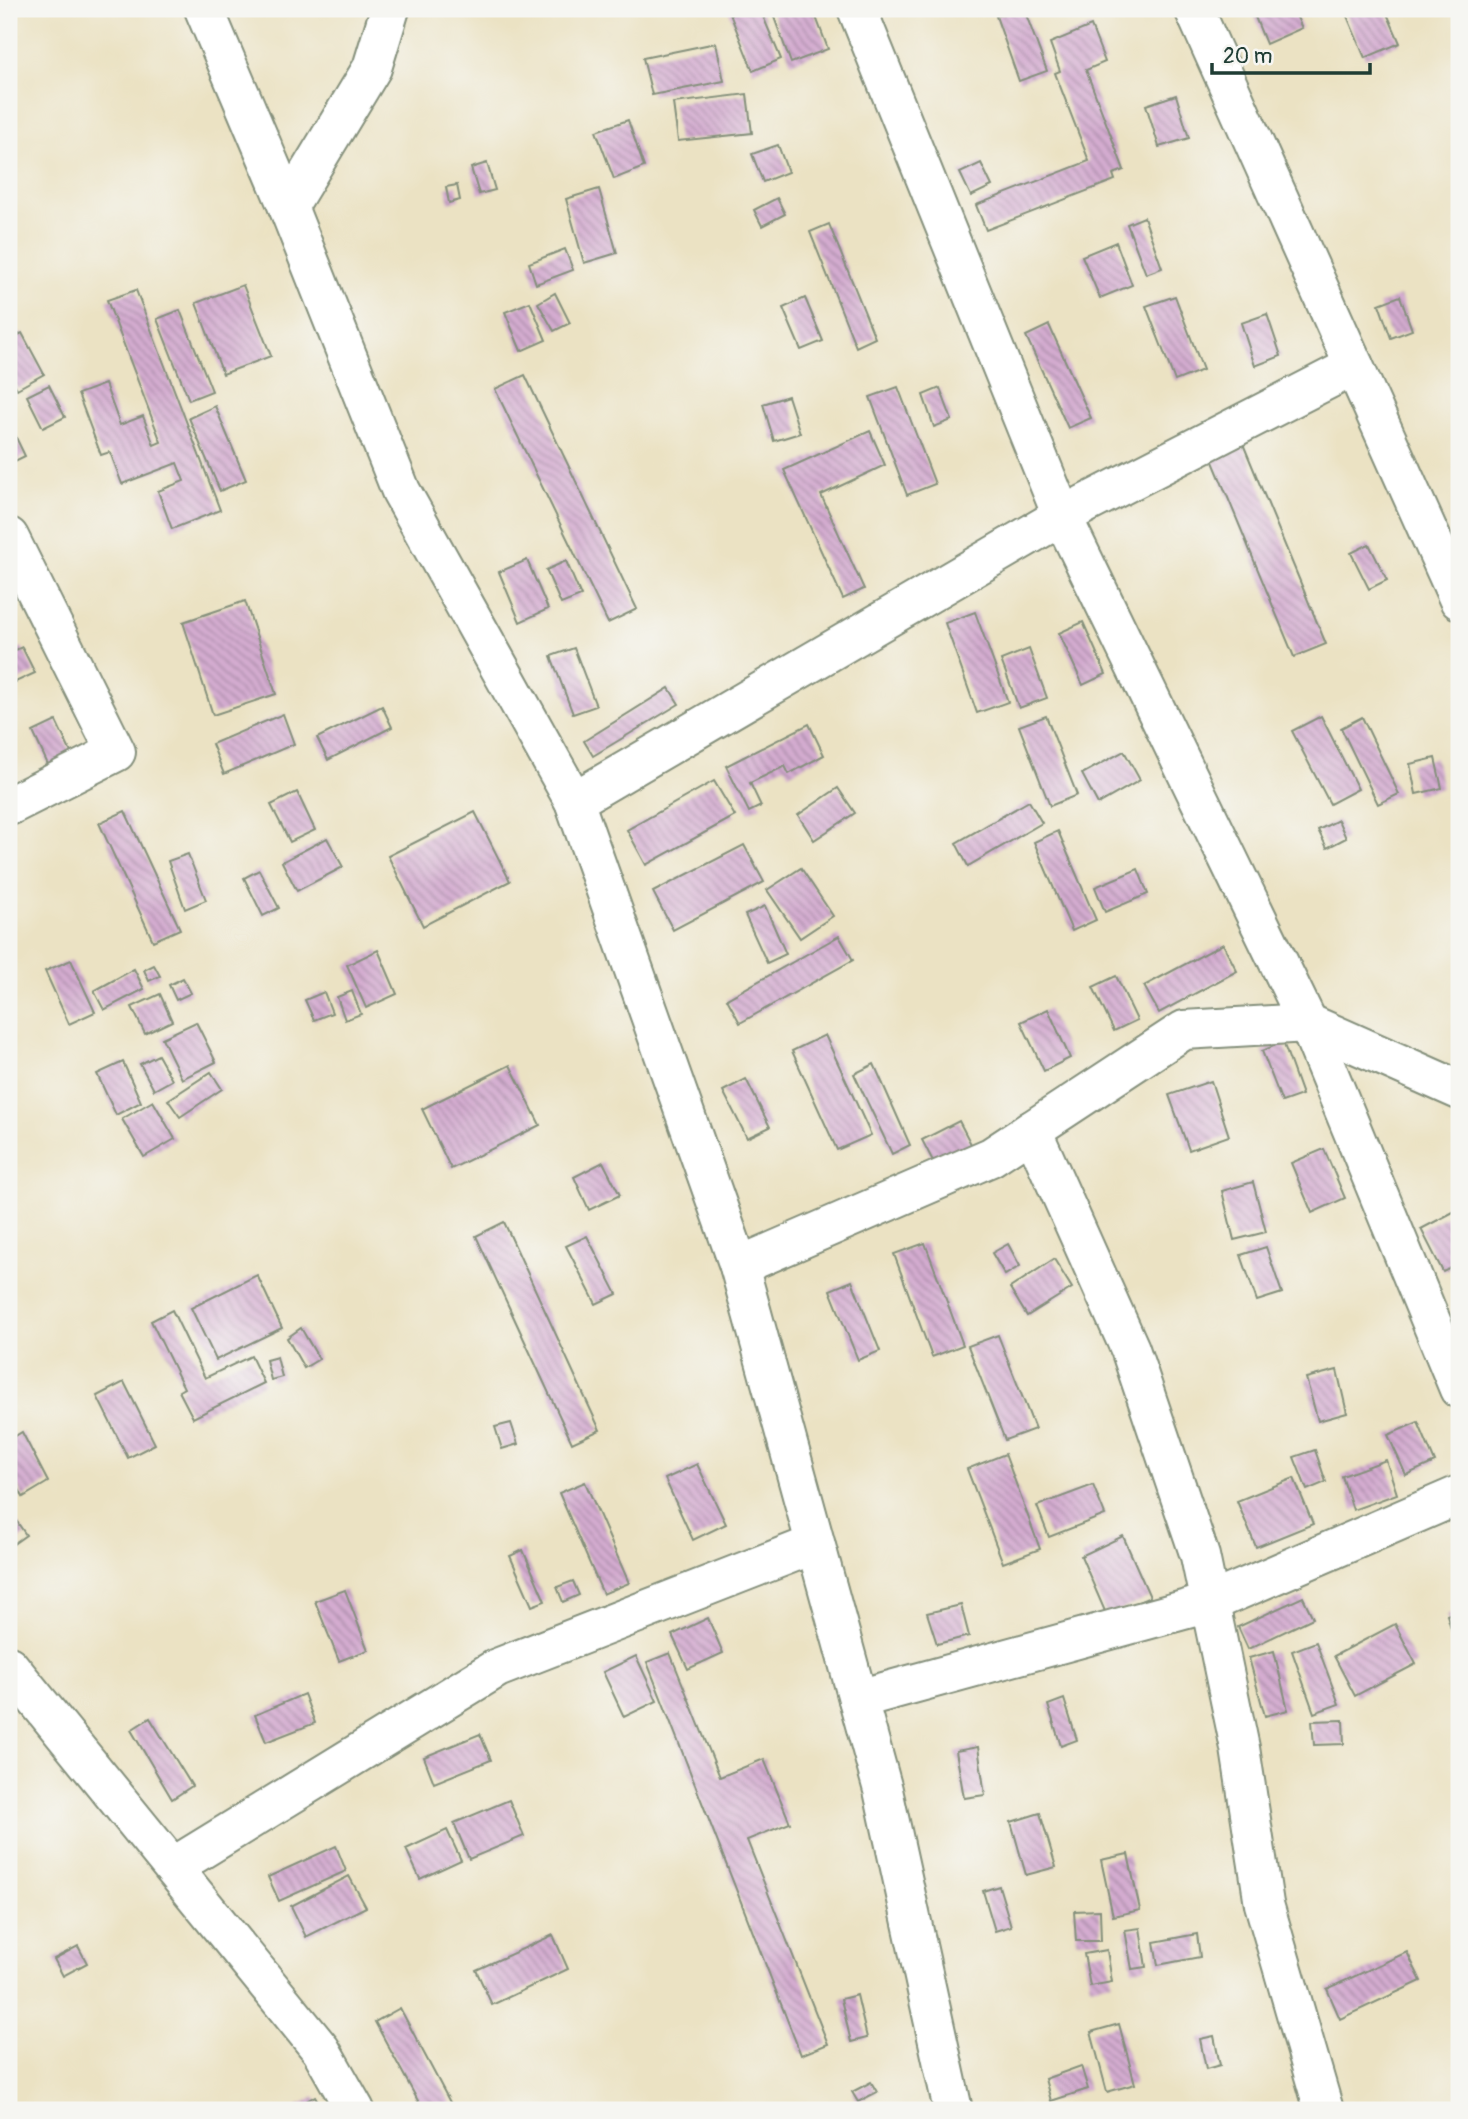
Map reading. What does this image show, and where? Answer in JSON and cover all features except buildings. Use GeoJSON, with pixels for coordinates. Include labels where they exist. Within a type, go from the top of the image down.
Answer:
{"type":"FeatureCollection","features":[{"type":"Feature","properties":{"kind":"street"},"geometry":{"type":"LineString","coordinates":[[204,9],[288,206],[401,491],[574,802],[739,1266],[883,1790],[953,2110]]}},
{"type":"Feature","properties":{"kind":"street"},"geometry":{"type":"LineString","coordinates":[[288,206],[372,68],[390,9]]}},
{"type":"Feature","properties":{"kind":"street"},"geometry":{"type":"LineString","coordinates":[[857,9],[1062,516],[1308,1023],[1459,1389]]}},
{"type":"Feature","properties":{"kind":"street"},"geometry":{"type":"LineString","coordinates":[[1194,9],[1459,600]]}},
{"type":"Feature","properties":{"kind":"street"},"geometry":{"type":"LineString","coordinates":[[574,802],[1062,516],[1354,366]]}},
{"type":"Feature","properties":{"kind":"street"},"geometry":{"type":"LineString","coordinates":[[9,537],[116,752],[9,806]]}},
{"type":"Feature","properties":{"kind":"street"},"geometry":{"type":"LineString","coordinates":[[739,1266],[991,1157],[1184,1030],[1308,1023],[1459,1090]]}},
{"type":"Feature","properties":{"kind":"street"},"geometry":{"type":"LineString","coordinates":[[1032,1130],[1130,1349],[1200,1556],[1240,1748],[1264,1904],[1324,2110]]}},
{"type":"Feature","properties":{"kind":"street"},"geometry":{"type":"LineString","coordinates":[[858,1699],[1209,1603],[1459,1496]]}},
{"type":"Feature","properties":{"kind":"street"},"geometry":{"type":"LineString","coordinates":[[173,1867],[497,1668],[815,1544]]}},
{"type":"Feature","properties":{"kind":"street"},"geometry":{"type":"LineString","coordinates":[[9,1666],[321,2050],[355,2110]]}}]}
